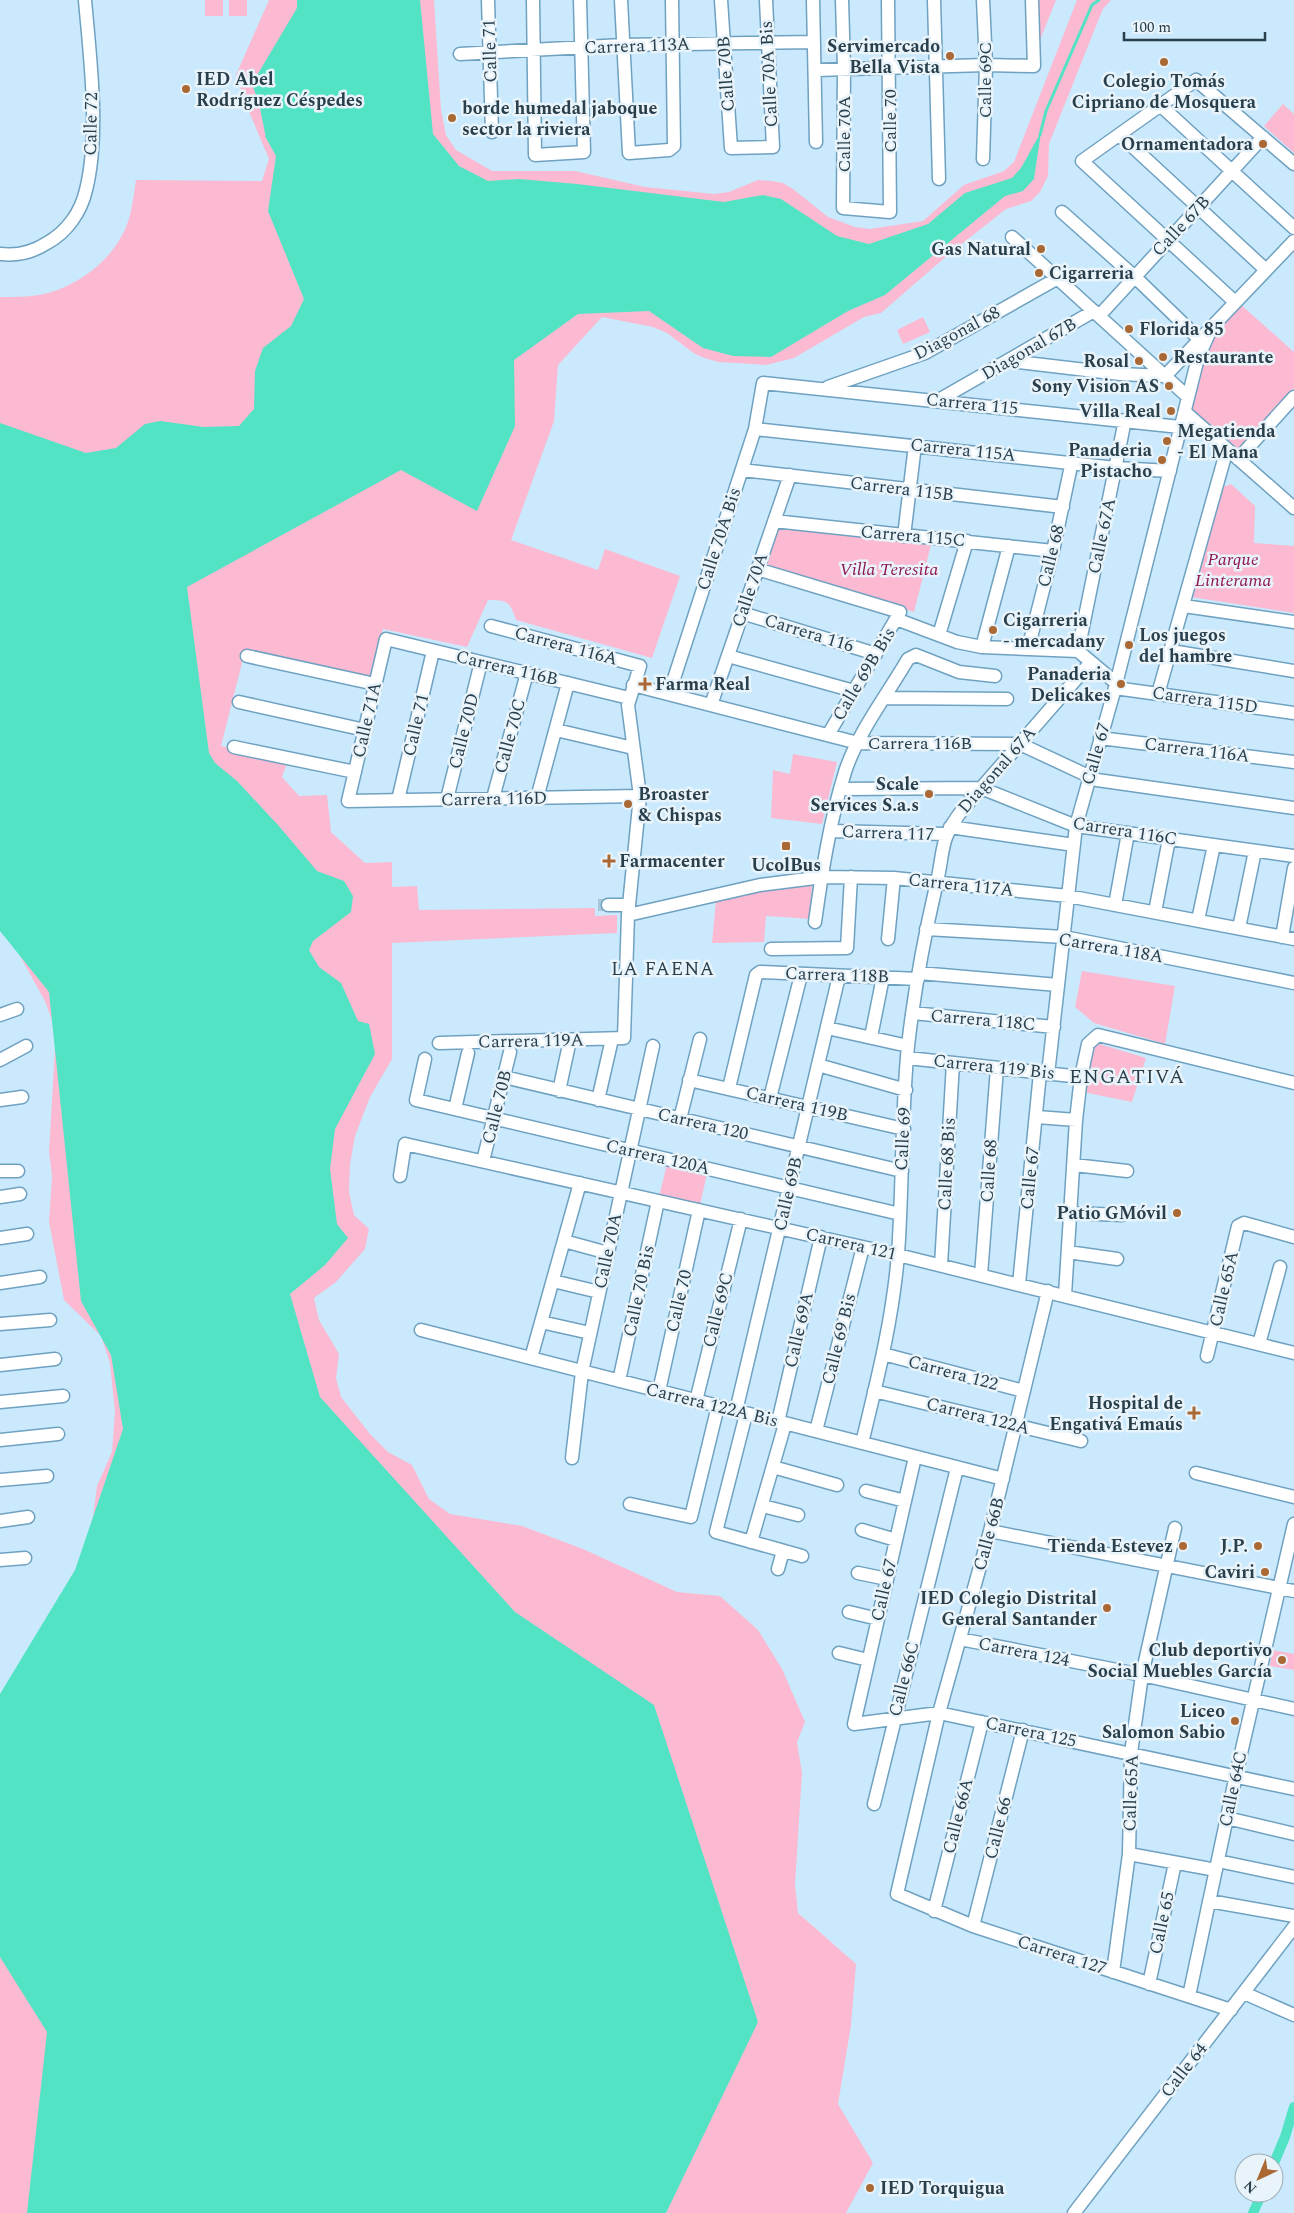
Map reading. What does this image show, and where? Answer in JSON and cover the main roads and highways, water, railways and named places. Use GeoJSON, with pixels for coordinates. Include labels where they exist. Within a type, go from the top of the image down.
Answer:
{"type":"FeatureCollection","features":[{"type":"Feature","properties":{"kind":"waterway"},"geometry":{"type":"LineString","coordinates":[[1040,135],[1046,111],[1092,5],[1099,0]]}},
{"type":"Feature","properties":{"kind":"waterway"},"geometry":{"type":"LineString","coordinates":[[1278,2153],[1294,2107]]}},
{"type":"Feature","properties":{"kind":"waterway"},"geometry":{"type":"LineString","coordinates":[[1253,2213],[1258,2203]]}},
{"type":"Feature","properties":{"kind":"tunnel"},"geometry":{"type":"LineString","coordinates":[[598,905],[608,905]]}},
{"type":"Feature","properties":{"kind":"place","name":"Servimercado Bella Vista"},"geometry":{"type":"Point","coordinates":[950,56]}},
{"type":"Feature","properties":{"kind":"place","name":"Colegio Tomás Cipriano de Mosquera"},"geometry":{"type":"Point","coordinates":[1164,62]}},
{"type":"Feature","properties":{"kind":"place","name":"IED Abel Rodríguez Céspedes"},"geometry":{"type":"Point","coordinates":[186,89]}},
{"type":"Feature","properties":{"kind":"place","name":"borde humedal jaboque sector la riviera"},"geometry":{"type":"Point","coordinates":[452,118]}},
{"type":"Feature","properties":{"kind":"place","name":"Ornamentadora"},"geometry":{"type":"Point","coordinates":[1263,144]}},
{"type":"Feature","properties":{"kind":"place","name":"Gas Natural"},"geometry":{"type":"Point","coordinates":[1041,249]}},
{"type":"Feature","properties":{"kind":"place","name":"Cigarreria"},"geometry":{"type":"Point","coordinates":[1039,273]}},
{"type":"Feature","properties":{"kind":"place","name":"Florida 85"},"geometry":{"type":"Point","coordinates":[1129,329]}},
{"type":"Feature","properties":{"kind":"place","name":"Restaurante"},"geometry":{"type":"Point","coordinates":[1163,357]}},
{"type":"Feature","properties":{"kind":"place","name":"Rosal"},"geometry":{"type":"Point","coordinates":[1139,361]}},
{"type":"Feature","properties":{"kind":"place","name":"Sony Vision AS"},"geometry":{"type":"Point","coordinates":[1169,386]}},
{"type":"Feature","properties":{"kind":"place","name":"Villa Real"},"geometry":{"type":"Point","coordinates":[1171,411]}},
{"type":"Feature","properties":{"kind":"place","name":"Megatienda - El Mana"},"geometry":{"type":"Point","coordinates":[1167,441]}},
{"type":"Feature","properties":{"kind":"place","name":"Panaderia Pistacho"},"geometry":{"type":"Point","coordinates":[1162,460]}},
{"type":"Feature","properties":{"kind":"place","name":"Cigarreria - mercadany"},"geometry":{"type":"Point","coordinates":[993,630]}},
{"type":"Feature","properties":{"kind":"place","name":"Los juegos del hambre"},"geometry":{"type":"Point","coordinates":[1129,645]}},
{"type":"Feature","properties":{"kind":"place","name":"Farma Real"},"geometry":{"type":"Point","coordinates":[645,684]}},
{"type":"Feature","properties":{"kind":"place","name":"Panaderia Delicakes"},"geometry":{"type":"Point","coordinates":[1121,684]}},
{"type":"Feature","properties":{"kind":"place","name":"Scale Services S.a.s"},"geometry":{"type":"Point","coordinates":[929,794]}},
{"type":"Feature","properties":{"kind":"place","name":"Broaster & Chispas"},"geometry":{"type":"Point","coordinates":[628,804]}},
{"type":"Feature","properties":{"kind":"place","name":"UcolBus"},"geometry":{"type":"Point","coordinates":[786,846]}},
{"type":"Feature","properties":{"kind":"place","name":"Farmacenter"},"geometry":{"type":"Point","coordinates":[609,861]}},
{"type":"Feature","properties":{"kind":"place","name":"Patio GMóvil"},"geometry":{"type":"Point","coordinates":[1177,1213]}},
{"type":"Feature","properties":{"kind":"place","name":"Hospital de Engativá Emaús"},"geometry":{"type":"Point","coordinates":[1194,1413]}},
{"type":"Feature","properties":{"kind":"place","name":"Tienda Estevez"},"geometry":{"type":"Point","coordinates":[1183,1546]}},
{"type":"Feature","properties":{"kind":"place","name":"J.P."},"geometry":{"type":"Point","coordinates":[1258,1546]}},
{"type":"Feature","properties":{"kind":"place","name":"Caviri"},"geometry":{"type":"Point","coordinates":[1265,1572]}},
{"type":"Feature","properties":{"kind":"place","name":"IED Colegio Distrital General Santander"},"geometry":{"type":"Point","coordinates":[1107,1608]}},
{"type":"Feature","properties":{"kind":"place","name":"Club deportivo Social Muebles García"},"geometry":{"type":"Point","coordinates":[1282,1660]}},
{"type":"Feature","properties":{"kind":"place","name":"Liceo Salomon Sabio"},"geometry":{"type":"Point","coordinates":[1235,1721]}},
{"type":"Feature","properties":{"kind":"place","name":"IED Torquigua"},"geometry":{"type":"Point","coordinates":[870,2188]}},
{"type":"Feature","properties":{"kind":"district","name":"LA FAENA"},"geometry":{"type":"Point","coordinates":[663,969]}},
{"type":"Feature","properties":{"kind":"district","name":"ENGATIVÁ"},"geometry":{"type":"Point","coordinates":[1127,1077]}},
{"type":"Feature","properties":{"kind":"park label","name":"Villa Teresita"},"geometry":{"type":"Point","coordinates":[889,569]}},
{"type":"Feature","properties":{"kind":"park label","name":"Parque Linterama"},"geometry":{"type":"Point","coordinates":[1233,569]}}]}
